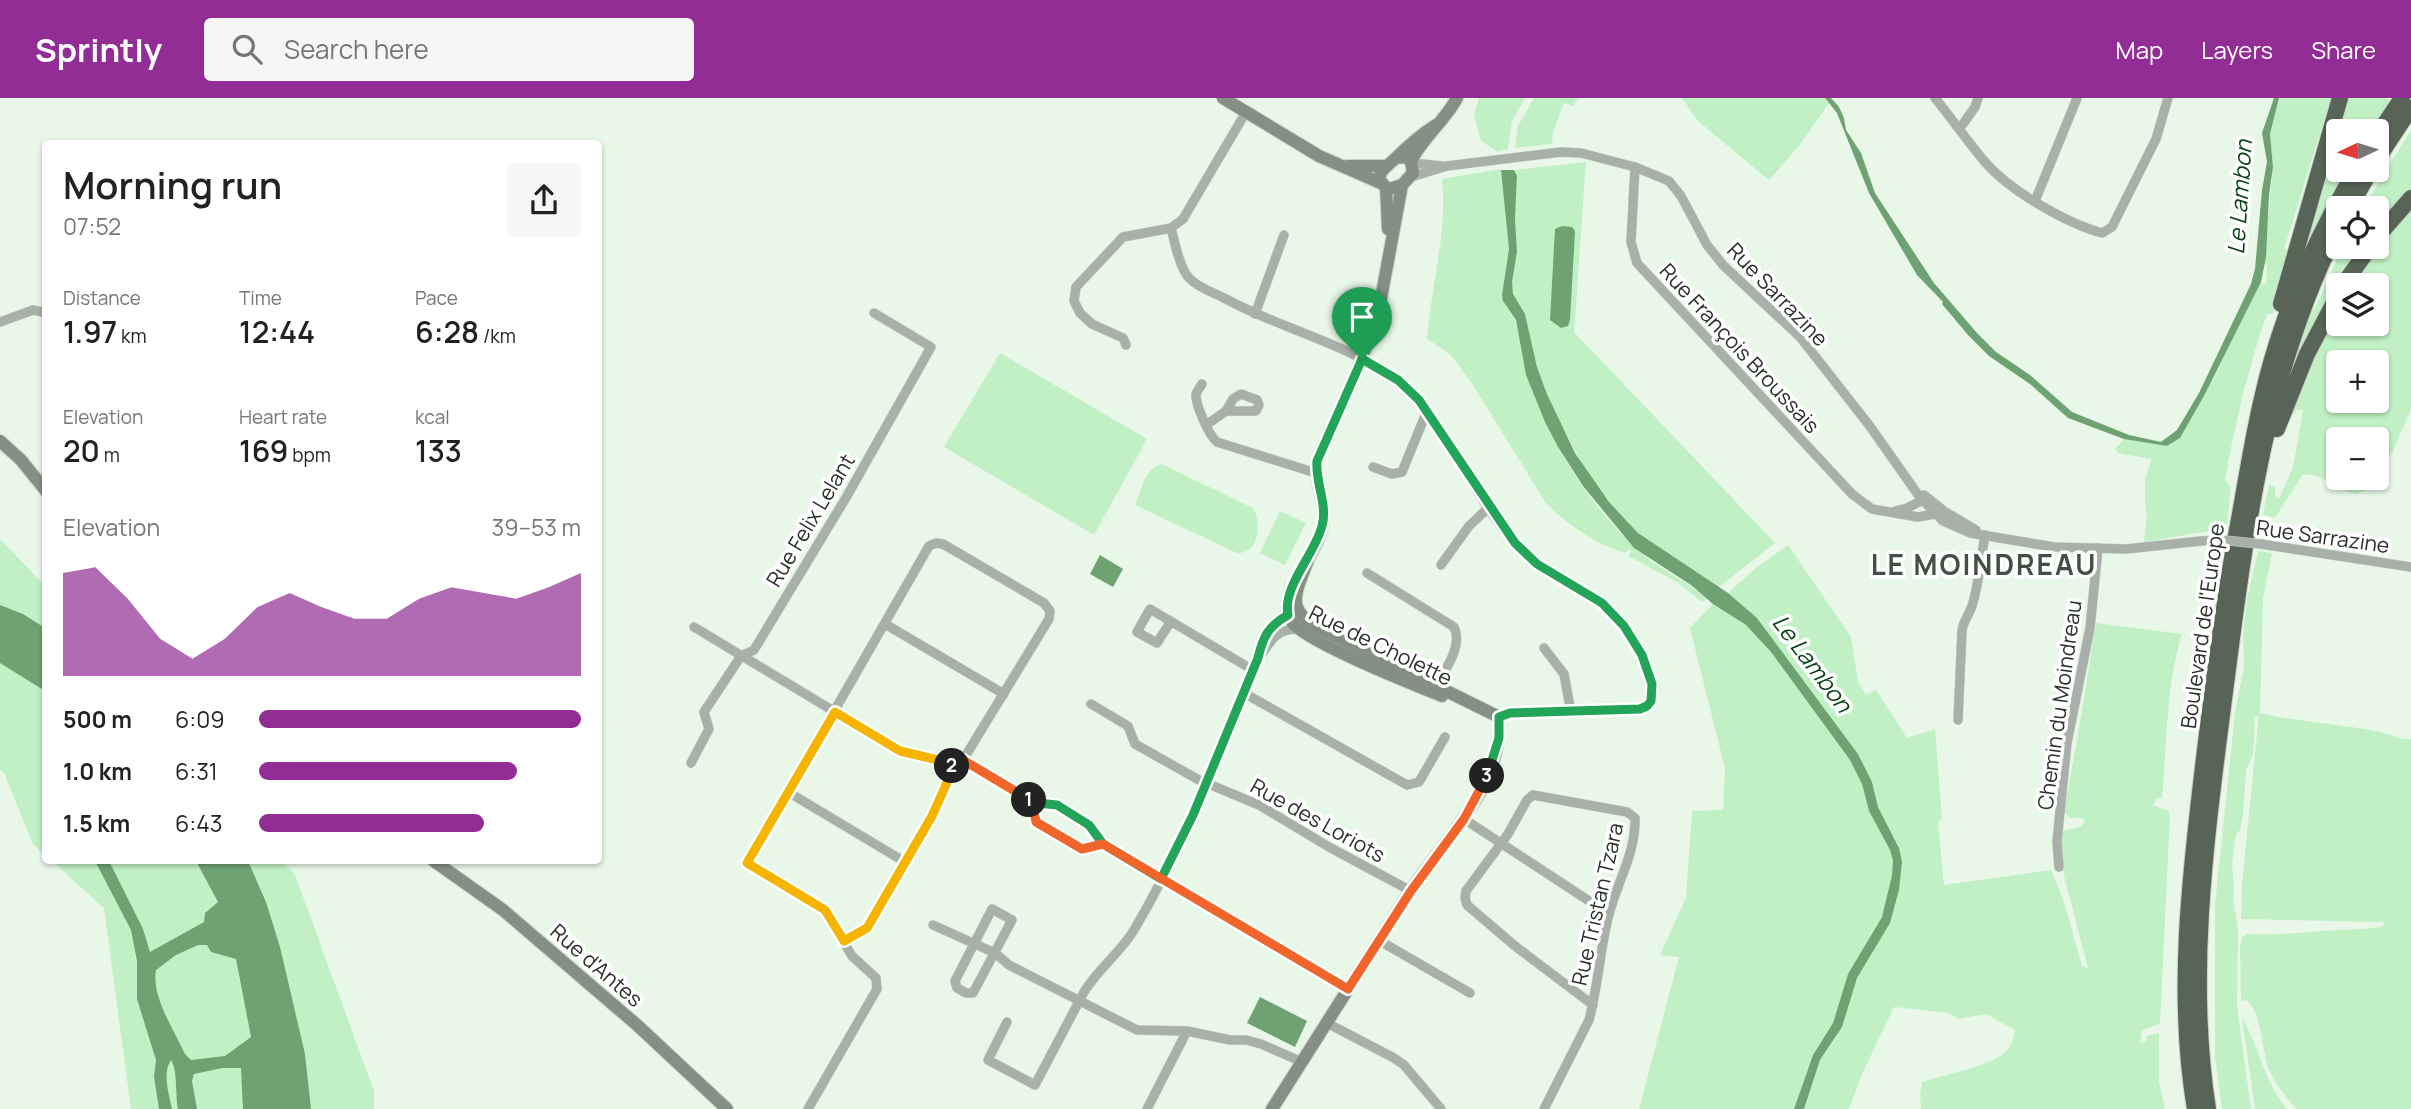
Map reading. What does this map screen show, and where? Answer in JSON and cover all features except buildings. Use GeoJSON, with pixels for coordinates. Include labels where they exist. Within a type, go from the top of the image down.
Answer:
{"type":"FeatureCollection","features":[{"type":"Feature","properties":{"kind":"highway"},"geometry":{"type":"LineString","coordinates":[[2235,576],[2256,388],[2340,98]]}},
{"type":"Feature","properties":{"kind":"highway"},"geometry":{"type":"LineString","coordinates":[[2388,119],[2402,98]]}},
{"type":"Feature","properties":{"kind":"highway"},"geometry":{"type":"LineString","coordinates":[[2389,141],[2411,108]]}},
{"type":"Feature","properties":{"kind":"highway","name":"Boulevard de l'Europe"},"geometry":{"type":"LineString","coordinates":[[2195,1109],[2187,1033],[2189,916],[2206,740],[2235,576],[2256,422],[2277,344],[2305,270],[2349,182]]}},
{"type":"Feature","properties":{"kind":"highway"},"geometry":{"type":"LineString","coordinates":[[2389,223],[2411,198]]}},
{"type":"Feature","properties":{"kind":"highway","name":"Boulevard de l'Europe"},"geometry":{"type":"LineString","coordinates":[[2208,1109],[2200,1029],[2202,914],[2235,576],[2283,369],[2309,292],[2326,255]]}},
{"type":"Feature","properties":{"kind":"highway"},"geometry":{"type":"LineString","coordinates":[[2235,576],[2276,432],[2307,354],[2326,318]]}},
{"type":"Feature","properties":{"kind":"street"},"geometry":{"type":"LineString","coordinates":[[1223,98],[1319,156],[1346,166],[1384,186],[1396,188],[1406,181]]}},
{"type":"Feature","properties":{"kind":"street"},"geometry":{"type":"LineString","coordinates":[[1391,162],[1408,144],[1436,125],[1450,111],[1457,98]]}},
{"type":"Feature","properties":{"kind":"street"},"geometry":{"type":"LineString","coordinates":[[1934,98],[2001,178],[2035,201],[2105,233],[2112,227],[2156,139],[2168,98]]}},
{"type":"Feature","properties":{"kind":"street"},"geometry":{"type":"LineString","coordinates":[[1960,128],[1978,98]]}},
{"type":"Feature","properties":{"kind":"street"},"geometry":{"type":"LineString","coordinates":[[2035,201],[2077,98]]}},
{"type":"Feature","properties":{"kind":"street"},"geometry":{"type":"LineString","coordinates":[[1126,345],[1123,338],[1093,324],[1080,313],[1074,300],[1076,288],[1123,237],[1171,228],[1188,212],[1246,112]]}},
{"type":"Feature","properties":{"kind":"street"},"geometry":{"type":"LineString","coordinates":[[1346,166],[1391,162],[1405,157],[1412,162],[1436,125]]}},
{"type":"Feature","properties":{"kind":"street","name":"Rue Sarrazine"},"geometry":{"type":"LineString","coordinates":[[1406,181],[1447,166],[1561,152],[1581,153],[1635,167],[1669,181],[1681,196],[1707,245],[1723,265],[1800,337],[1926,500],[1940,513],[1983,534],[2053,547],[2141,548],[2222,540],[2411,567]]}},
{"type":"Feature","properties":{"kind":"street","name":"Rue de Cholette"},"geometry":{"type":"LineString","coordinates":[[1390,254],[1381,175],[1391,162]]}},
{"type":"Feature","properties":{"kind":"street","name":"Rue de Cholette"},"geometry":{"type":"LineString","coordinates":[[1293,620],[1296,593],[1324,514],[1316,473],[1321,450],[1362,359],[1378,315],[1412,162]]}},
{"type":"Feature","properties":{"kind":"street","name":"Rue Sarrazine"},"geometry":{"type":"LineString","coordinates":[[1412,162],[1447,166]]}},
{"type":"Feature","properties":{"kind":"street","name":"Rue François Broussais"},"geometry":{"type":"LineString","coordinates":[[1635,167],[1631,242],[1637,263],[1852,494],[1872,509],[1918,517],[1940,513]]}},
{"type":"Feature","properties":{"kind":"street"},"geometry":{"type":"LineString","coordinates":[[1171,228],[1183,266],[1191,280],[1255,314],[1362,359],[1398,380],[1419,400],[1515,543],[1537,564],[1581,589],[1615,616],[1637,646],[1647,668],[1652,693],[1647,706],[1630,711],[1510,713],[1499,717],[1499,738],[1495,754],[1464,819],[1411,891],[1272,1109]]}},
{"type":"Feature","properties":{"kind":"street"},"geometry":{"type":"LineString","coordinates":[[1255,314],[1284,235]]}},
{"type":"Feature","properties":{"kind":"street"},"geometry":{"type":"LineString","coordinates":[[0,322],[33,310],[42,312]]}},
{"type":"Feature","properties":{"kind":"street","name":"Rue Felix Lelant"},"geometry":{"type":"LineString","coordinates":[[691,763],[709,729],[704,712],[741,656],[754,650],[847,496],[931,347],[874,313]]}},
{"type":"Feature","properties":{"kind":"street"},"geometry":{"type":"LineString","coordinates":[[1202,384],[1196,394],[1208,432],[1217,442],[1316,473]]}},
{"type":"Feature","properties":{"kind":"street"},"geometry":{"type":"LineString","coordinates":[[1206,425],[1226,411]]}},
{"type":"Feature","properties":{"kind":"street"},"geometry":{"type":"LineString","coordinates":[[1373,467],[1392,474],[1402,472],[1427,411]]}},
{"type":"Feature","properties":{"kind":"street"},"geometry":{"type":"LineString","coordinates":[[0,441],[21,460],[42,486]]}},
{"type":"Feature","properties":{"kind":"street"},"geometry":{"type":"LineString","coordinates":[[1893,512],[1926,500]]}},
{"type":"Feature","properties":{"kind":"street"},"geometry":{"type":"LineString","coordinates":[[1441,565],[1476,516],[1489,507]]}},
{"type":"Feature","properties":{"kind":"street"},"geometry":{"type":"LineString","coordinates":[[1958,720],[1962,631],[1977,583],[1983,534]]}},
{"type":"Feature","properties":{"kind":"street"},"geometry":{"type":"LineString","coordinates":[[808,1109],[877,989],[876,978],[852,956],[825,910],[747,863],[929,546],[943,544],[1044,603],[1050,611],[1049,619],[963,760],[954,767],[932,816],[867,928],[844,941]]}},
{"type":"Feature","properties":{"kind":"street","name":"Chemin du Moindreau"},"geometry":{"type":"LineString","coordinates":[[2059,867],[2057,841],[2067,743],[2090,628],[2098,548]]}},
{"type":"Feature","properties":{"kind":"street"},"geometry":{"type":"LineString","coordinates":[[1367,573],[1454,627],[1457,646],[1437,685]]}},
{"type":"Feature","properties":{"kind":"street"},"geometry":{"type":"LineString","coordinates":[[1007,1023],[988,1060],[1035,1085],[1092,979],[1128,940],[1161,879],[1193,815],[1254,670],[1265,634],[1275,623],[1293,620]]}},
{"type":"Feature","properties":{"kind":"street","name":"Rue de Cholette"},"geometry":{"type":"LineString","coordinates":[[1293,620],[1309,622],[1499,717]]}},
{"type":"Feature","properties":{"kind":"street","name":"Rue de Cholette"},"geometry":{"type":"LineString","coordinates":[[1293,620],[1344,653],[1444,697],[1480,708]]}},
{"type":"Feature","properties":{"kind":"street"},"geometry":{"type":"LineString","coordinates":[[1171,621],[1254,670]]}},
{"type":"Feature","properties":{"kind":"street"},"geometry":{"type":"LineString","coordinates":[[885,624],[1004,694]]}},
{"type":"Feature","properties":{"kind":"street"},"geometry":{"type":"LineString","coordinates":[[694,627],[900,751],[942,761],[954,767]]}},
{"type":"Feature","properties":{"kind":"street"},"geometry":{"type":"LineString","coordinates":[[1544,648],[1564,674],[1571,712]]}},
{"type":"Feature","properties":{"kind":"street"},"geometry":{"type":"LineString","coordinates":[[1244,692],[1407,785],[1419,782],[1445,737]]}},
{"type":"Feature","properties":{"kind":"street","name":"Rue des Loriots"},"geometry":{"type":"LineString","coordinates":[[1091,704],[1128,726],[1135,744],[1206,783],[1259,805],[1411,891]]}},
{"type":"Feature","properties":{"kind":"street"},"geometry":{"type":"LineString","coordinates":[[963,760],[1032,801],[1057,805],[1089,825],[1103,844],[1348,989]]}},
{"type":"Feature","properties":{"kind":"street"},"geometry":{"type":"LineString","coordinates":[[788,792],[905,862]]}},
{"type":"Feature","properties":{"kind":"street","name":"Rue Tristan Tzara"},"geometry":{"type":"LineString","coordinates":[[1502,843],[1527,800],[1533,795],[1632,813],[1636,825],[1629,863],[1609,914],[1593,1005],[1583,1035],[1544,1109]]}},
{"type":"Feature","properties":{"kind":"street"},"geometry":{"type":"LineString","coordinates":[[1032,801],[1036,822],[1082,849],[1103,844]]}},
{"type":"Feature","properties":{"kind":"street"},"geometry":{"type":"LineString","coordinates":[[1464,819],[1609,914]]}},
{"type":"Feature","properties":{"kind":"street"},"geometry":{"type":"LineString","coordinates":[[1502,843],[1466,891],[1464,895],[1467,905],[1525,954],[1593,1005]]}},
{"type":"Feature","properties":{"kind":"street","name":"Rue d'Antes"},"geometry":{"type":"LineString","coordinates":[[438,864],[503,910],[637,1025],[727,1109]]}},
{"type":"Feature","properties":{"kind":"street"},"geometry":{"type":"LineString","coordinates":[[992,909],[1013,920],[973,993],[966,993],[957,988],[955,981],[975,943],[992,909]]}},
{"type":"Feature","properties":{"kind":"street"},"geometry":{"type":"LineString","coordinates":[[933,925],[995,953],[1009,965],[1137,1030],[1187,1031],[1261,1044],[1302,1062]]}},
{"type":"Feature","properties":{"kind":"street"},"geometry":{"type":"LineString","coordinates":[[1380,941],[1470,992]]}},
{"type":"Feature","properties":{"kind":"street"},"geometry":{"type":"LineString","coordinates":[[1328,1023],[1404,1065],[1441,1109]]}},
{"type":"Feature","properties":{"kind":"street"},"geometry":{"type":"LineString","coordinates":[[1147,1109],[1187,1031]]}},
{"type":"Feature","properties":{"kind":"shaded area"},"geometry":{"type":"Polygon","coordinates":[[[1479,98],[1525,98],[1512,121],[1508,149],[1498,152],[1481,141],[1474,115],[1479,98]]]}},
{"type":"Feature","properties":{"kind":"shaded area"},"geometry":{"type":"Polygon","coordinates":[[[1534,98],[1578,98],[1573,106],[1564,103],[1553,131],[1552,144],[1515,148],[1518,126],[1534,98]]]}},
{"type":"Feature","properties":{"kind":"shaded area"},"geometry":{"type":"Polygon","coordinates":[[[1682,98],[1825,98],[1829,103],[1799,146],[1769,180],[1698,121],[1682,98]]]}},
{"type":"Feature","properties":{"kind":"shaded area"},"geometry":{"type":"Polygon","coordinates":[[[1825,98],[1831,98],[1839,107],[1846,130],[1861,153],[1875,193],[1934,283],[1977,333],[1996,352],[2030,375],[2072,412],[2129,435],[2161,442],[2177,430],[2199,393],[2251,284],[2267,162],[2262,133],[2274,98],[2279,98],[2270,134],[2273,167],[2266,257],[2261,282],[2180,438],[2167,446],[2124,439],[2068,418],[2030,384],[1989,356],[1917,275],[1869,193],[1837,113],[1825,98]]]}},
{"type":"Feature","properties":{"kind":"shaded area"},"geometry":{"type":"Polygon","coordinates":[[[2279,98],[2331,98],[2284,249],[2288,250],[2290,256],[2273,314],[2267,314],[2243,396],[2225,480],[2231,487],[2226,532],[2203,532],[2144,542],[2147,516],[2145,479],[2152,459],[2118,453],[2115,449],[2124,439],[2167,446],[2180,438],[2216,374],[2254,291],[2261,282],[2266,285],[2267,265],[2264,263],[2273,167],[2270,134],[2279,98]]]}},
{"type":"Feature","properties":{"kind":"shaded area"},"geometry":{"type":"Polygon","coordinates":[[[2350,98],[2386,98],[2391,102],[2379,119],[2341,119],[2350,98]]]}},
{"type":"Feature","properties":{"kind":"shaded area"},"geometry":{"type":"Polygon","coordinates":[[[2411,130],[2411,189],[2389,214],[2389,196],[2370,196],[2379,182],[2389,182],[2389,166],[2411,130]]]}},
{"type":"Feature","properties":{"kind":"shaded area"},"geometry":{"type":"Polygon","coordinates":[[[1586,162],[1574,332],[1775,543],[1719,587],[1638,533],[1609,502],[1585,469],[1556,415],[1537,367],[1525,314],[1513,294],[1512,282],[1517,252],[1517,176],[1514,170],[1586,162]]]}},
{"type":"Feature","properties":{"kind":"shaded area"},"geometry":{"type":"Polygon","coordinates":[[[1501,169],[1509,249],[1502,295],[1516,323],[1525,369],[1546,422],[1570,467],[1616,528],[1641,553],[1707,599],[1702,602],[1677,582],[1628,556],[1632,551],[1629,549],[1625,553],[1582,533],[1546,503],[1471,382],[1450,354],[1427,339],[1443,219],[1442,179],[1501,169]]]}},
{"type":"Feature","properties":{"kind":"shaded area"},"geometry":{"type":"Polygon","coordinates":[[[1501,170],[1514,170],[1517,176],[1517,252],[1512,282],[1513,294],[1525,314],[1537,367],[1547,394],[1575,453],[1609,502],[1638,533],[1728,593],[1757,618],[1858,754],[1872,782],[1878,807],[1899,848],[1902,862],[1899,890],[1890,923],[1857,978],[1842,1027],[1820,1060],[1804,1109],[1794,1109],[1813,1055],[1833,1023],[1848,974],[1882,917],[1892,875],[1893,861],[1890,850],[1869,811],[1862,784],[1850,760],[1771,652],[1746,625],[1634,548],[1583,486],[1558,447],[1526,375],[1516,320],[1503,301],[1509,249],[1501,170]]]}},
{"type":"Feature","properties":{"kind":"shaded area"},"geometry":{"type":"Polygon","coordinates":[[[2326,173],[2326,182],[2340,182],[2333,196],[2326,196],[2326,209],[2304,252],[2326,173]]]}},
{"type":"Feature","properties":{"kind":"shaded area"},"geometry":{"type":"Polygon","coordinates":[[[2411,207],[2411,410],[2389,459],[2389,427],[2326,427],[2326,481],[2318,476],[2303,474],[2275,518],[2263,514],[2269,485],[2275,487],[2275,495],[2279,499],[2293,467],[2303,410],[2297,409],[2294,414],[2287,416],[2326,331],[2326,336],[2389,336],[2389,273],[2358,273],[2368,259],[2389,259],[2389,232],[2411,207]]]}},
{"type":"Feature","properties":{"kind":"shaded area"},"geometry":{"type":"Polygon","coordinates":[[[1562,226],[1572,227],[1575,231],[1570,320],[1568,326],[1561,328],[1550,320],[1555,229],[1562,226]]]}},
{"type":"Feature","properties":{"kind":"shaded area"},"geometry":{"type":"Polygon","coordinates":[[[2337,259],[2354,259],[2345,273],[2331,273],[2337,259]]]}},
{"type":"Feature","properties":{"kind":"shaded area"},"geometry":{"type":"Polygon","coordinates":[[[2326,284],[2326,307],[2297,368],[2292,366],[2311,310],[2314,310],[2326,284]]]}},
{"type":"Feature","properties":{"kind":"shaded area"},"geometry":{"type":"Polygon","coordinates":[[[1000,353],[1147,439],[1094,535],[944,447],[1000,353]]]}},
{"type":"Feature","properties":{"kind":"shaded area"},"geometry":{"type":"Polygon","coordinates":[[[1161,464],[1253,508],[1258,529],[1250,548],[1237,553],[1135,505],[1147,475],[1161,464]]]}},
{"type":"Feature","properties":{"kind":"shaded area"},"geometry":{"type":"Polygon","coordinates":[[[2344,490],[2366,490],[2356,494],[2344,490]]]}},
{"type":"Feature","properties":{"kind":"shaded area"},"geometry":{"type":"Polygon","coordinates":[[[1280,511],[1306,523],[1285,565],[1260,553],[1280,511]]]}},
{"type":"Feature","properties":{"kind":"shaded area"},"geometry":{"type":"Polygon","coordinates":[[[0,539],[42,583],[42,852],[33,844],[4,773],[0,770],[0,539]]]}},
{"type":"Feature","properties":{"kind":"shaded area"},"geometry":{"type":"Polygon","coordinates":[[[1788,545],[1851,637],[1858,682],[1866,695],[1876,690],[1907,738],[1935,729],[1942,818],[1938,823],[1944,885],[2051,870],[2063,899],[2082,966],[2088,968],[2062,868],[2060,831],[2081,827],[2085,822],[2082,818],[2070,818],[2064,811],[2096,623],[2182,634],[2170,694],[2162,798],[2157,798],[2153,805],[2168,811],[2170,815],[2160,1024],[2142,1030],[2140,1043],[2147,1042],[2146,1036],[2159,1033],[2159,1082],[2165,1109],[1921,1109],[1922,1082],[1983,1065],[1994,1059],[2010,1046],[2015,1030],[1986,1014],[1959,1019],[1949,1013],[1894,1007],[1862,1074],[1849,1109],[1804,1109],[1820,1060],[1836,1038],[1857,978],[1890,923],[1899,847],[1878,807],[1872,782],[1858,754],[1757,618],[1728,593],[1788,545]]]}},
{"type":"Feature","properties":{"kind":"shaded area"},"geometry":{"type":"Polygon","coordinates":[[[2258,551],[2272,553],[2263,599],[2260,713],[2411,739],[2411,1109],[2296,1109],[2270,1072],[2251,1005],[2245,999],[2241,1002],[2240,945],[2247,934],[2365,929],[2383,926],[2384,922],[2241,919],[2259,714],[2255,718],[2253,754],[2246,770],[2243,815],[2240,830],[2236,834],[2232,863],[2238,931],[2237,1006],[2251,1109],[2222,1109],[2215,1057],[2215,904],[2235,713],[2244,667],[2243,637],[2247,600],[2258,551]]]}},
{"type":"Feature","properties":{"kind":"shaded area"},"geometry":{"type":"Polygon","coordinates":[[[1100,555],[1123,569],[1113,587],[1090,574],[1100,555]]]}},
{"type":"Feature","properties":{"kind":"shaded area"},"geometry":{"type":"Polygon","coordinates":[[[1713,604],[1746,625],[1771,652],[1850,760],[1862,784],[1869,811],[1893,861],[1882,917],[1848,974],[1833,1023],[1813,1055],[1794,1109],[1639,1109],[1679,957],[1660,955],[1686,898],[1692,811],[1723,810],[1725,768],[1690,628],[1713,604]]]}},
{"type":"Feature","properties":{"kind":"shaded area"},"geometry":{"type":"Polygon","coordinates":[[[0,605],[23,614],[42,626],[42,689],[0,663],[0,605]]]}},
{"type":"Feature","properties":{"kind":"shaded area"},"geometry":{"type":"Polygon","coordinates":[[[55,864],[286,864],[295,875],[374,1091],[374,1109],[131,1109],[104,908],[55,864]]]}},
{"type":"Feature","properties":{"kind":"shaded area"},"geometry":{"type":"Polygon","coordinates":[[[97,864],[110,864],[143,929],[150,952],[204,922],[205,913],[218,902],[198,864],[249,864],[266,902],[280,947],[305,1054],[311,1109],[243,1109],[241,1068],[222,1068],[194,1074],[192,1081],[197,1109],[178,1109],[176,1077],[171,1060],[167,1077],[172,1109],[159,1109],[154,1077],[156,1060],[137,999],[137,961],[131,930],[97,864]],[[198,945],[176,955],[156,970],[155,980],[160,1002],[185,1054],[191,1060],[225,1056],[251,1037],[236,959],[211,952],[207,945],[198,945]]]}},
{"type":"Feature","properties":{"kind":"shaded area"},"geometry":{"type":"Polygon","coordinates":[[[1260,997],[1307,1021],[1295,1047],[1247,1023],[1260,997]]]}},
{"type":"Feature","properties":{"kind":"shaded area"},"geometry":{"type":"Polygon","coordinates":[[[2242,1018],[2267,1076],[2287,1109],[2255,1109],[2242,1018]]]}},
{"type":"Feature","properties":{"kind":"district","name":"LE MOINDREAU"},"geometry":{"type":"Point","coordinates":[1984,564]}},
{"type":"Feature","properties":{"kind":"route"},"geometry":{"type":"LineString","coordinates":[[1362,359],[1317,461],[1316,473],[1324,514],[1316,543],[1288,597],[1288,615],[1275,623],[1265,634],[1258,658],[1193,815],[1161,879],[1103,844],[1089,825],[1057,805],[1032,801],[963,760],[954,767],[932,816],[867,928],[844,941],[825,910],[747,863],[835,712],[900,751],[942,761],[954,767],[963,760],[969,764],[1032,801],[1036,822],[1082,849],[1103,844],[1161,879],[1242,925],[1348,989],[1411,891],[1470,809],[1495,754],[1499,738],[1499,717],[1510,713],[1630,711],[1647,706],[1652,693],[1652,684],[1642,655],[1624,626],[1602,603],[1537,564],[1515,543],[1419,400],[1398,380],[1362,359]]}},
{"type":"Feature","properties":{"kind":"water label","name":"Le Lambon"},"geometry":{"type":"Point","coordinates":[2239,197]}},
{"type":"Feature","properties":{"kind":"water label","name":"Le Lambon"},"geometry":{"type":"Point","coordinates":[1813,663]}}]}
